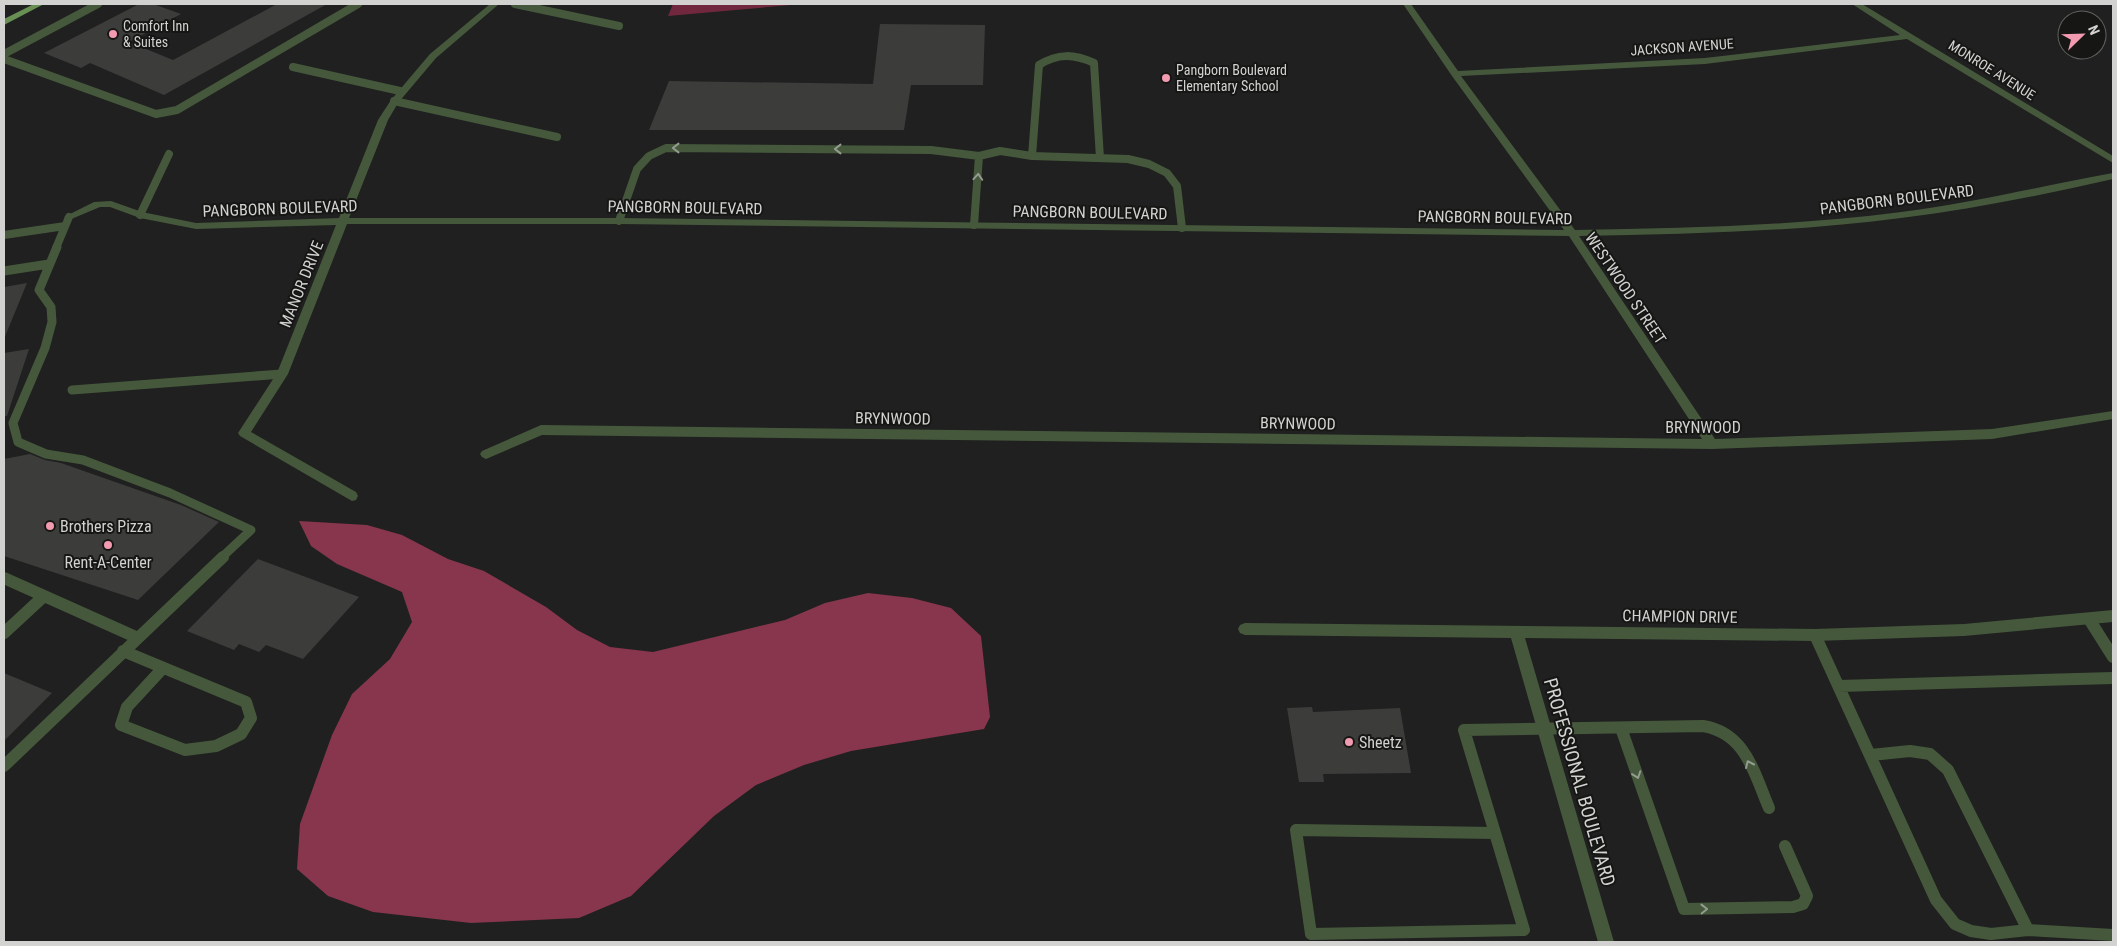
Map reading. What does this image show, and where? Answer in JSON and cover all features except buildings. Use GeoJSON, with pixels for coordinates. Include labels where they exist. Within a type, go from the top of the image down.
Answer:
{"type":"FeatureCollection","features":[{"type":"Feature","properties":{"kind":"main road"},"geometry":{"type":"LineString","coordinates":[[4,22],[40,4]]}},
{"type":"Feature","properties":{"kind":"street","name":"MANOR DRIVE"},"geometry":{"type":"LineString","coordinates":[[352,496],[244,433],[282,374],[383,120],[394,101],[400,91],[438,50],[495,4]]}},
{"type":"Feature","properties":{"kind":"street","name":"WESTWOOD STREET"},"geometry":{"type":"LineString","coordinates":[[1407,4],[1455,74],[1572,233],[1712,444]]}},
{"type":"Feature","properties":{"kind":"street","name":"MONROE AVENUE"},"geometry":{"type":"LineString","coordinates":[[1856,4],[2113,160]]}},
{"type":"Feature","properties":{"kind":"street","name":"JACKSON AVENUE"},"geometry":{"type":"LineString","coordinates":[[1455,74],[1705,61],[1910,36]]}},
{"type":"Feature","properties":{"kind":"street","name":"PANGBORN BOULEVARD"},"geometry":{"type":"LineString","coordinates":[[67,222],[98,204],[111,204],[140,215],[196,226],[344,221],[619,221],[1572,233],[1706,231],[1846,221],[1998,201],[2113,176]]}},
{"type":"Feature","properties":{"kind":"street","name":"BRYNWOOD"},"geometry":{"type":"LineString","coordinates":[[486,454],[541,430],[1712,444],[1992,434],[2113,415]]}},
{"type":"Feature","properties":{"kind":"street","name":"CHAMPION DRIVE"},"geometry":{"type":"LineString","coordinates":[[1245,629],[1815,635],[1964,630],[2113,616]]}},
{"type":"Feature","properties":{"kind":"street","name":"PROFESSIONAL BOULEVARD"},"geometry":{"type":"LineString","coordinates":[[1516,632],[1606,942]]}},
{"type":"Feature","properties":{"kind":"lane"},"geometry":{"type":"LineString","coordinates":[[4,54],[98,4]]}},
{"type":"Feature","properties":{"kind":"lane"},"geometry":{"type":"LineString","coordinates":[[4,59],[156,114],[177,110],[358,4]]}},
{"type":"Feature","properties":{"kind":"lane"},"geometry":{"type":"LineString","coordinates":[[515,4],[619,26]]}},
{"type":"Feature","properties":{"kind":"lane"},"geometry":{"type":"LineString","coordinates":[[1032,156],[1039,65],[1048,58],[1060,54],[1081,56],[1094,63],[1100,158]]}},
{"type":"Feature","properties":{"kind":"lane"},"geometry":{"type":"LineString","coordinates":[[292,67],[400,91]]}},
{"type":"Feature","properties":{"kind":"lane"},"geometry":{"type":"LineString","coordinates":[[394,101],[557,136]]}},
{"type":"Feature","properties":{"kind":"lane"},"geometry":{"type":"LineString","coordinates":[[619,221],[637,169],[649,156],[666,148],[931,150],[979,156],[1000,151],[1032,156],[1128,158],[1149,164],[1167,173],[1177,186],[1182,228]]}},
{"type":"Feature","properties":{"kind":"lane"},"geometry":{"type":"LineString","coordinates":[[140,215],[169,154]]}},
{"type":"Feature","properties":{"kind":"lane"},"geometry":{"type":"LineString","coordinates":[[974,226],[979,156]]}},
{"type":"Feature","properties":{"kind":"lane"},"geometry":{"type":"LineString","coordinates":[[4,235],[67,222]]}},
{"type":"Feature","properties":{"kind":"lane"},"geometry":{"type":"LineString","coordinates":[[4,766],[251,530],[170,493],[83,460],[46,454],[18,442],[13,423],[45,348],[52,322],[51,307],[40,290],[67,222]]}},
{"type":"Feature","properties":{"kind":"lane"},"geometry":{"type":"LineString","coordinates":[[4,271],[49,264]]}},
{"type":"Feature","properties":{"kind":"lane"},"geometry":{"type":"LineString","coordinates":[[72,390],[282,374]]}},
{"type":"Feature","properties":{"kind":"lane"},"geometry":{"type":"LineString","coordinates":[[4,578],[138,638]]}},
{"type":"Feature","properties":{"kind":"lane"},"geometry":{"type":"LineString","coordinates":[[4,633],[44,596]]}},
{"type":"Feature","properties":{"kind":"lane"},"geometry":{"type":"LineString","coordinates":[[2089,619],[2113,657]]}},
{"type":"Feature","properties":{"kind":"lane"},"geometry":{"type":"LineString","coordinates":[[1815,635],[1936,900],[1955,924],[1971,931],[1991,934],[2028,930],[2113,935]]}},
{"type":"Feature","properties":{"kind":"lane"},"geometry":{"type":"LineString","coordinates":[[123,651],[246,702],[251,718],[241,734],[216,746],[185,750],[122,725],[126,708],[163,668]]}},
{"type":"Feature","properties":{"kind":"lane"},"geometry":{"type":"LineString","coordinates":[[1839,686],[2113,678]]}},
{"type":"Feature","properties":{"kind":"lane"},"geometry":{"type":"LineString","coordinates":[[1495,833],[1296,830],[1313,938],[1524,930],[1495,833],[1464,730],[1703,726],[1719,729],[1734,738],[1743,751],[1769,808]]}},
{"type":"Feature","properties":{"kind":"lane"},"geometry":{"type":"LineString","coordinates":[[1621,728],[1684,909],[1794,907],[1803,904],[1806,896],[1785,846]]}},
{"type":"Feature","properties":{"kind":"lane"},"geometry":{"type":"LineString","coordinates":[[1871,755],[1910,751],[1930,754],[1948,770],[2028,930]]}},
{"type":"Feature","properties":{"kind":"shaded area"},"geometry":{"type":"Polygon","coordinates":[[[673,4],[802,4],[668,16],[673,4]]]}},
{"type":"Feature","properties":{"kind":"shaded area"},"geometry":{"type":"Polygon","coordinates":[[[299,521],[367,525],[402,535],[448,559],[484,571],[546,607],[577,630],[610,647],[653,652],[785,620],[825,603],[868,593],[912,598],[951,608],[981,636],[990,717],[984,729],[851,751],[804,765],[756,785],[714,816],[631,896],[579,918],[471,923],[373,912],[328,896],[297,869],[300,824],[332,735],[352,694],[390,659],[412,622],[402,592],[337,564],[311,546],[299,521]]]}},
{"type":"Feature","properties":{"kind":"place","name":"Comfort Inn & Suites"},"geometry":{"type":"Point","coordinates":[113,34]}},
{"type":"Feature","properties":{"kind":"place","name":"Pangborn Boulevard Elementary School"},"geometry":{"type":"Point","coordinates":[1166,78]}},
{"type":"Feature","properties":{"kind":"place","name":"Brothers Pizza"},"geometry":{"type":"Point","coordinates":[50,526]}},
{"type":"Feature","properties":{"kind":"place","name":"Rent-A-Center"},"geometry":{"type":"Point","coordinates":[108,545]}},
{"type":"Feature","properties":{"kind":"place","name":"Sheetz"},"geometry":{"type":"Point","coordinates":[1349,742]}}]}
